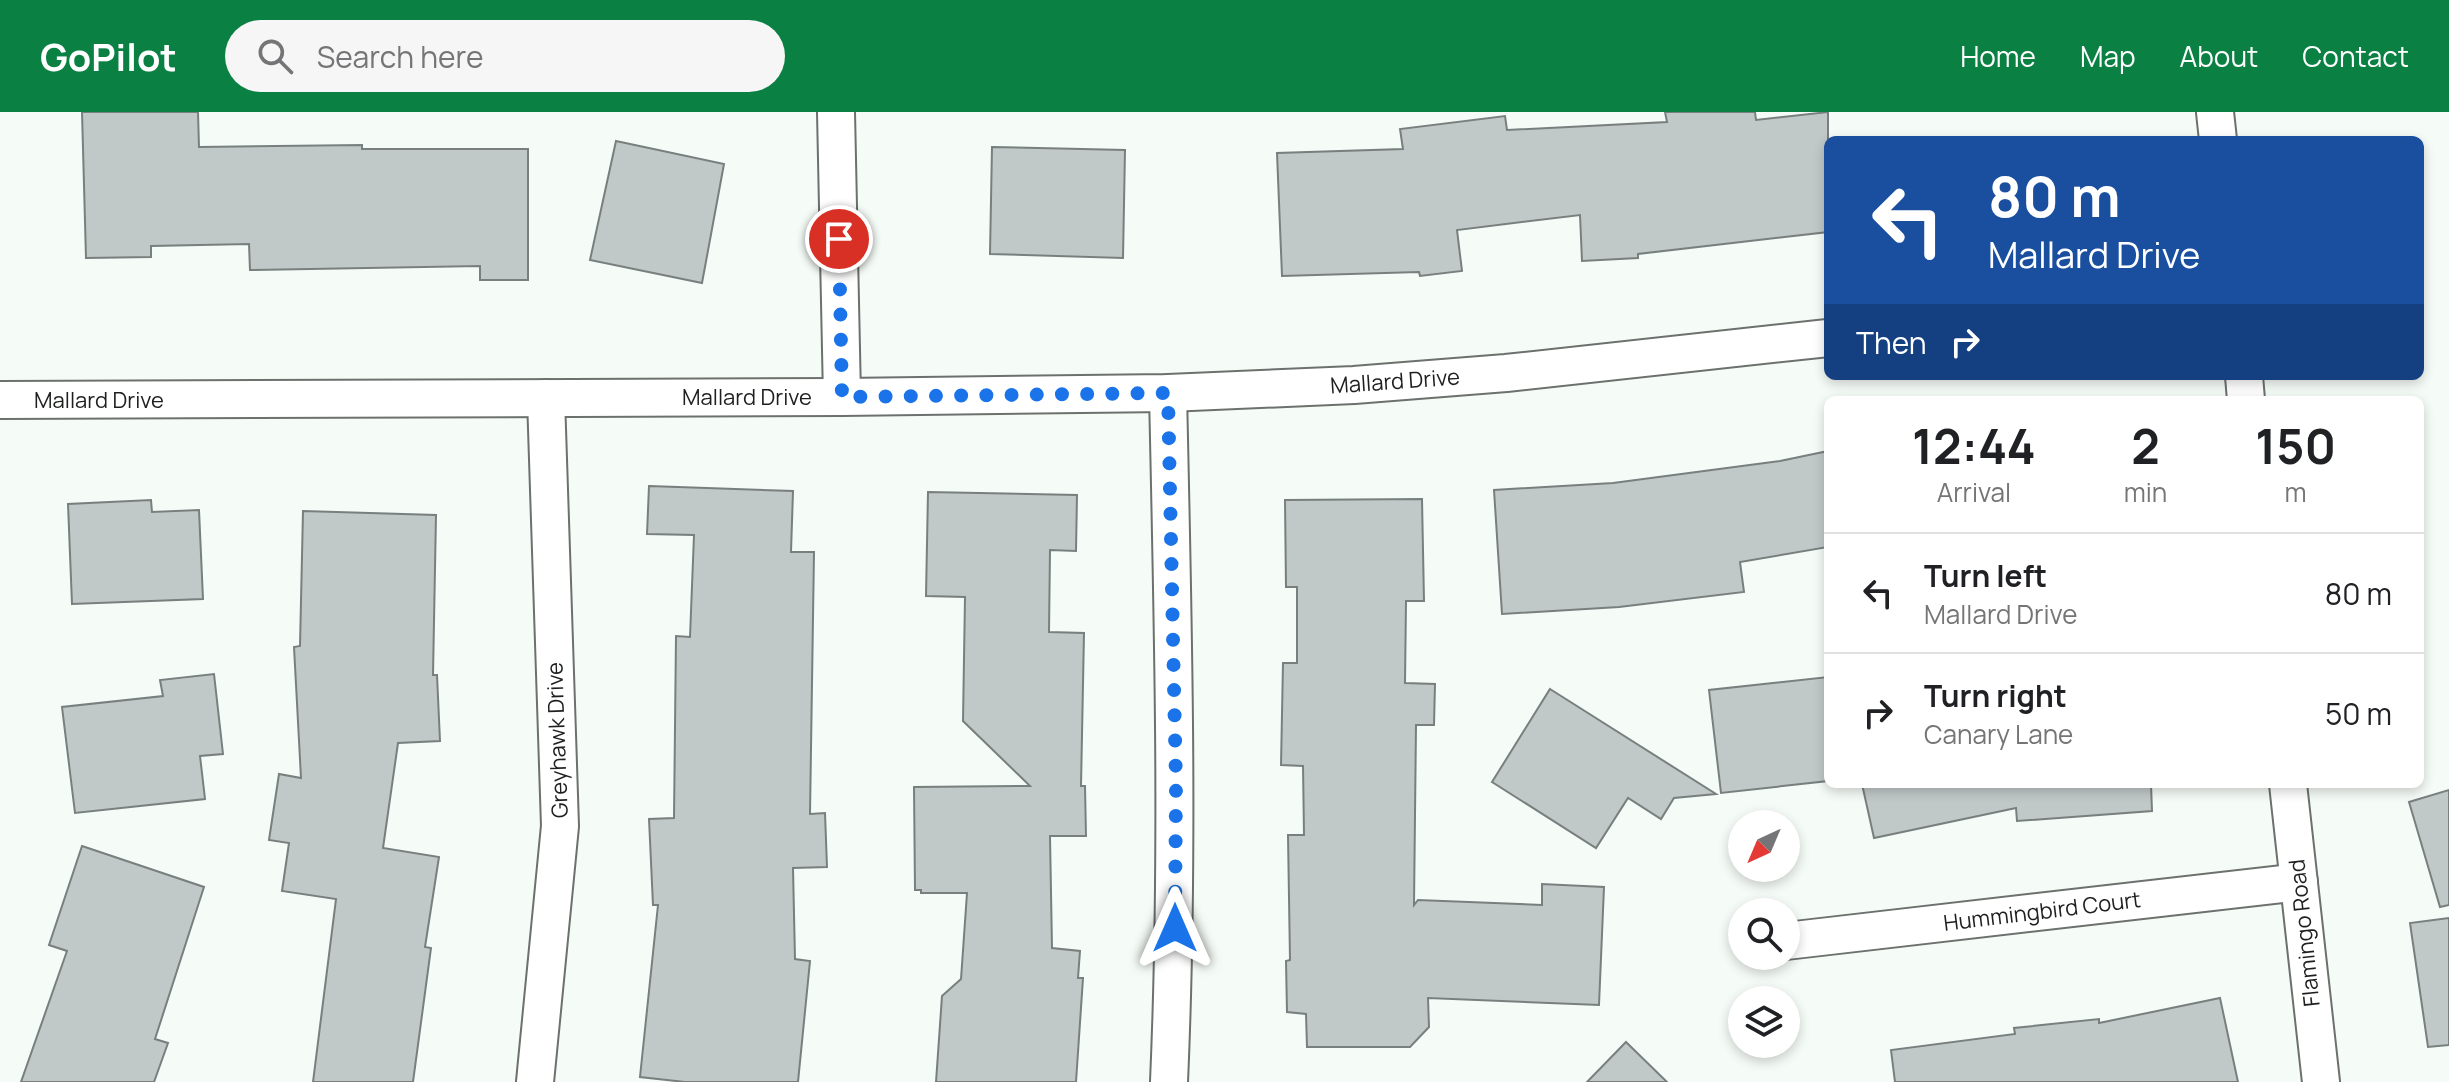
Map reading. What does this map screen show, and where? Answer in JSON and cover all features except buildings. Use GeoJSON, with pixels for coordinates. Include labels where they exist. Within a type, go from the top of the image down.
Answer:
{"type":"FeatureCollection","features":[{"type":"Feature","properties":{"kind":"street"},"geometry":{"type":"LineString","coordinates":[[836,112],[842,397]]}},
{"type":"Feature","properties":{"kind":"street"},"geometry":{"type":"LineString","coordinates":[[2215,112],[2218,136]]}},
{"type":"Feature","properties":{"kind":"street","name":"Mallard Drive"},"geometry":{"type":"LineString","coordinates":[[0,400],[1168,393],[1354,385],[1506,373],[1824,338]]}},
{"type":"Feature","properties":{"kind":"street"},"geometry":{"type":"LineString","coordinates":[[1168,393],[1176,784],[1169,1082]]}},
{"type":"Feature","properties":{"kind":"street","name":"Greyhawk Drive"},"geometry":{"type":"LineString","coordinates":[[535,1082],[560,826],[546,398]]}},
{"type":"Feature","properties":{"kind":"street","name":"Flamingo Road"},"geometry":{"type":"LineString","coordinates":[[2288,788],[2321,1082]]}},
{"type":"Feature","properties":{"kind":"street","name":"Hummingbird Court"},"geometry":{"type":"LineString","coordinates":[[1800,939],[2299,882]]}},
{"type":"Feature","properties":{"kind":"route"},"geometry":{"type":"LineString","coordinates":[[839,239],[842,397],[1168,393],[1176,784],[1175,928]]}}]}
